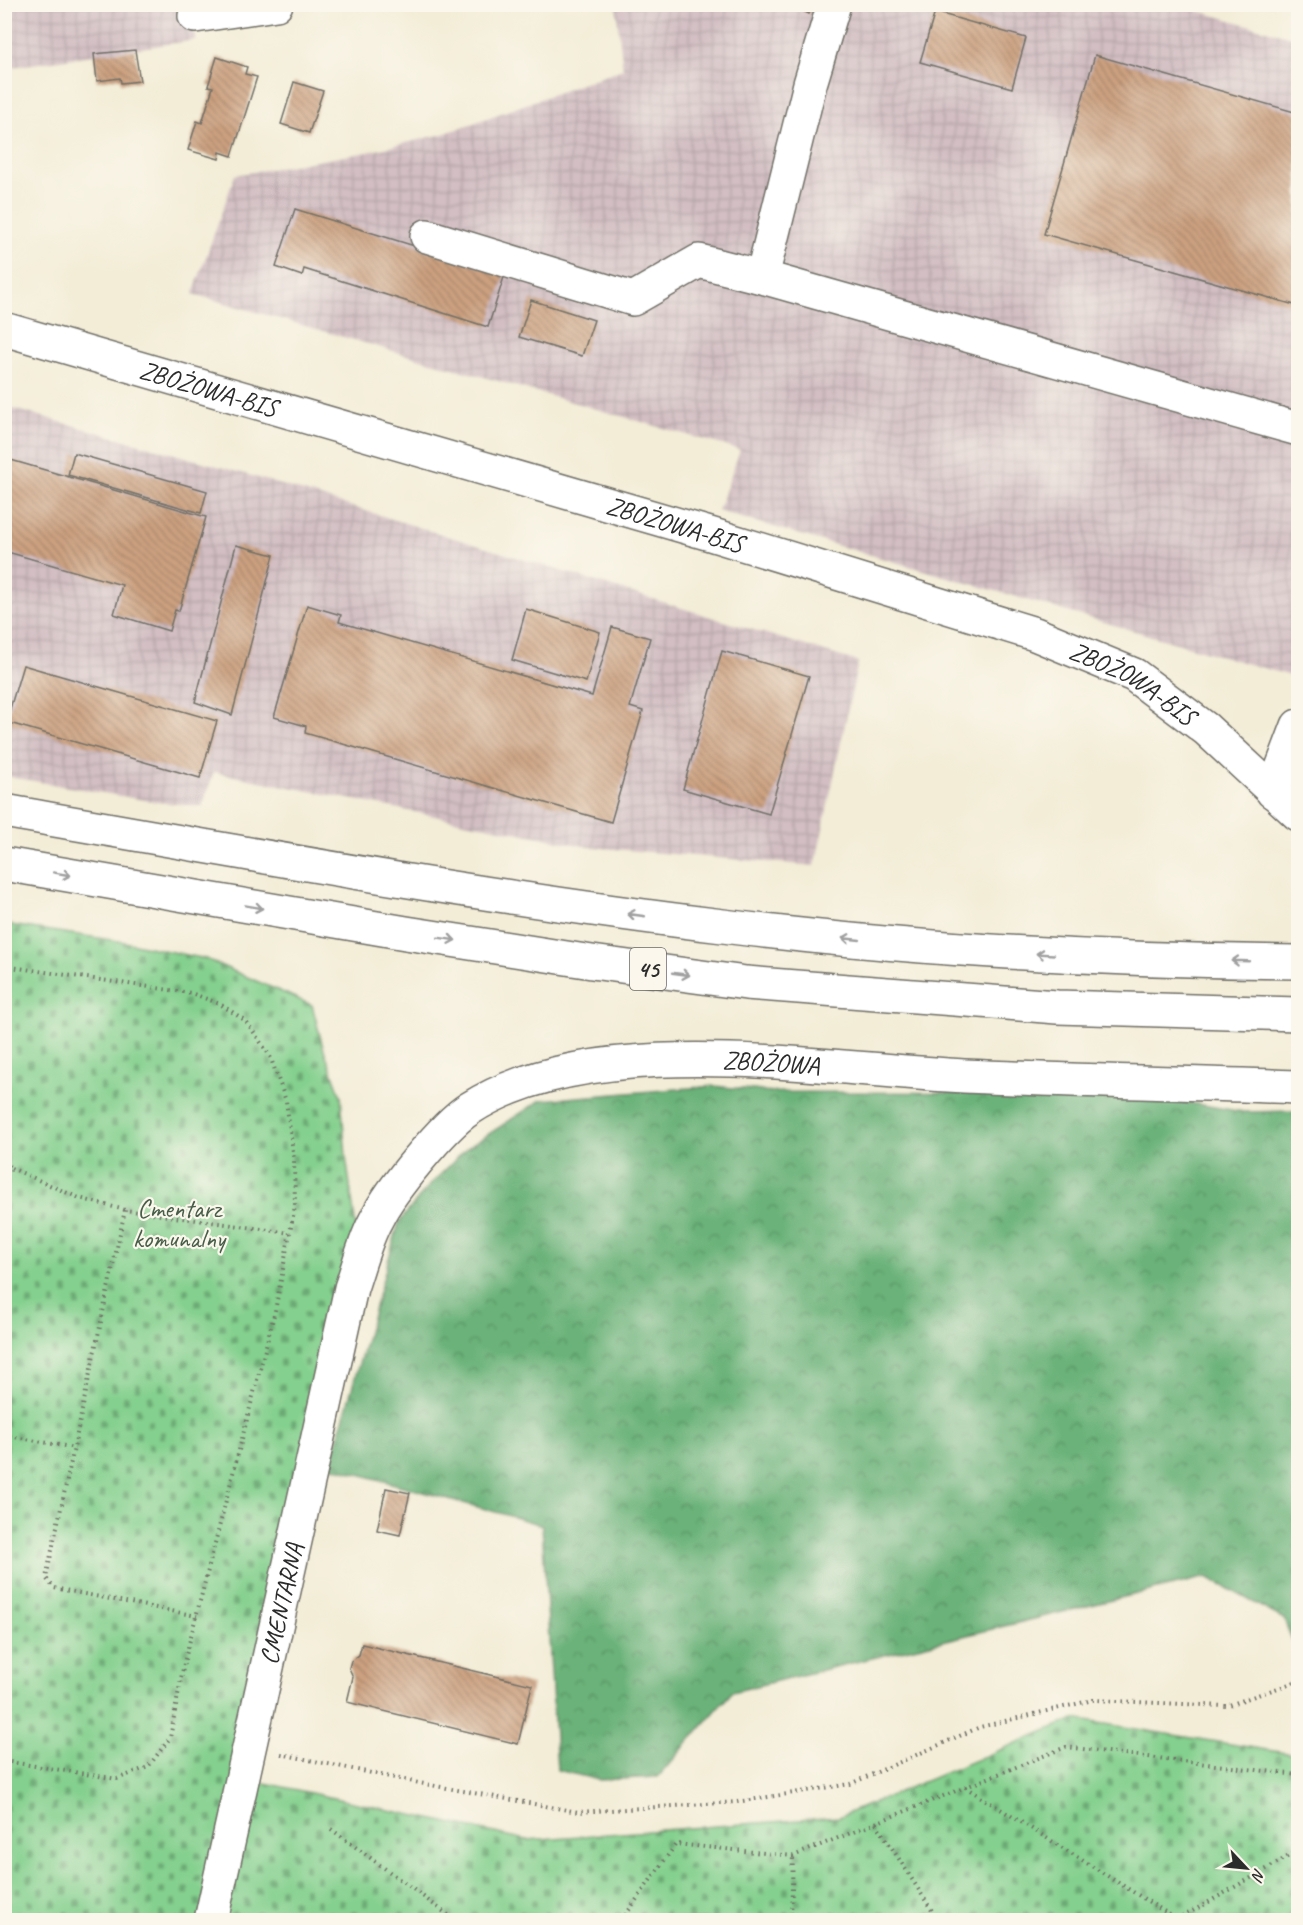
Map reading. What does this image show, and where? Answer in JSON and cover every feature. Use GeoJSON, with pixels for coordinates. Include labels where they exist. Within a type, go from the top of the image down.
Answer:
{"type":"FeatureCollection","features":[{"type":"Feature","properties":{"kind":"main road"},"geometry":{"type":"LineString","coordinates":[[195,16],[276,4]]}},
{"type":"Feature","properties":{"kind":"main road"},"geometry":{"type":"LineString","coordinates":[[762,277],[810,84],[834,4]]}},
{"type":"Feature","properties":{"kind":"main road"},"geometry":{"type":"LineString","coordinates":[[427,236],[633,299],[699,261],[1299,429]]}},
{"type":"Feature","properties":{"kind":"main road","name":"ZBOŻOWA-BIS"},"geometry":{"type":"LineString","coordinates":[[4,329],[710,534],[1035,634],[1134,675],[1206,729],[1299,814]]}},
{"type":"Feature","properties":{"kind":"main road"},"geometry":{"type":"LineString","coordinates":[[1273,792],[1299,726]]}},
{"type":"Feature","properties":{"kind":"main road","name":"45"},"geometry":{"type":"LineString","coordinates":[[4,811],[506,896],[725,927],[873,942],[1042,954],[1299,962]]}},
{"type":"Feature","properties":{"kind":"main road","name":"45"},"geometry":{"type":"LineString","coordinates":[[4,864],[406,933],[592,962],[746,982],[1057,1007],[1299,1014]]}},
{"type":"Feature","properties":{"kind":"main road","name":"ZBOŻOWA"},"geometry":{"type":"LineString","coordinates":[[351,1288],[377,1218],[442,1131],[468,1109],[515,1086],[550,1074],[614,1062],[732,1061],[964,1076],[1299,1087]]}},
{"type":"Feature","properties":{"kind":"main road","name":"CMENTARNA"},"geometry":{"type":"LineString","coordinates":[[212,1920],[248,1747],[351,1288]]}},
{"type":"Feature","properties":{"kind":"path"},"geometry":{"type":"LineString","coordinates":[[4,966],[191,993],[220,1004],[246,1021],[270,1056],[286,1101],[294,1159],[295,1206],[275,1311],[196,1616],[170,1738],[148,1767],[117,1779],[4,1761]]}},
{"type":"Feature","properties":{"kind":"path"},"geometry":{"type":"LineString","coordinates":[[4,1161],[12,1168],[79,1198],[125,1210],[290,1233]]}},
{"type":"Feature","properties":{"kind":"path"},"geometry":{"type":"LineString","coordinates":[[4,1183],[12,1168]]}},
{"type":"Feature","properties":{"kind":"path"},"geometry":{"type":"LineString","coordinates":[[125,1210],[46,1578],[54,1588],[196,1616]]}},
{"type":"Feature","properties":{"kind":"path"},"geometry":{"type":"LineString","coordinates":[[4,1435],[75,1448]]}},
{"type":"Feature","properties":{"kind":"path"},"geometry":{"type":"LineString","coordinates":[[248,1747],[414,1782],[578,1812],[736,1802],[850,1784],[980,1727],[1093,1700],[1226,1706],[1299,1681]]}},
{"type":"Feature","properties":{"kind":"path"},"geometry":{"type":"LineString","coordinates":[[622,1920],[676,1844],[793,1856],[1066,1746],[1299,1775]]}},
{"type":"Feature","properties":{"kind":"path"},"geometry":{"type":"LineString","coordinates":[[966,1787],[1178,1920],[1299,1851]]}},
{"type":"Feature","properties":{"kind":"path"},"geometry":{"type":"LineString","coordinates":[[876,1823],[938,1920]]}},
{"type":"Feature","properties":{"kind":"path"},"geometry":{"type":"LineString","coordinates":[[331,1829],[455,1920]]}},
{"type":"Feature","properties":{"kind":"path"},"geometry":{"type":"LineString","coordinates":[[791,1920],[793,1856]]}},
{"type":"Feature","properties":{"kind":"shaded area"},"geometry":{"type":"Polygon","coordinates":[[[4,5],[276,5],[195,16],[195,40],[5,68],[4,5]]]}},
{"type":"Feature","properties":{"kind":"shaded area"},"geometry":{"type":"Polygon","coordinates":[[[616,5],[1177,5],[1298,39],[1298,678],[718,511],[740,450],[193,294],[235,175],[368,152],[443,134],[623,69],[616,5]]]}},
{"type":"Feature","properties":{"kind":"shaded area"},"geometry":{"type":"Polygon","coordinates":[[[4,406],[242,473],[858,662],[815,866],[590,847],[214,772],[202,806],[156,802],[5,776],[4,406]]]}},
{"type":"Feature","properties":{"kind":"green space","name":"Cmentarz komunalny"},"geometry":{"type":"Polygon","coordinates":[[[4,924],[125,942],[206,959],[312,1005],[323,1047],[341,1096],[346,1157],[356,1228],[242,1778],[527,1840],[839,1817],[1074,1719],[1298,1755],[1298,1920],[5,1920],[4,924]]]}},
{"type":"Feature","properties":{"kind":"green space"},"geometry":{"type":"Polygon","coordinates":[[[714,1086],[772,1092],[1132,1093],[1244,1112],[1298,1111],[1298,1655],[1284,1619],[1207,1577],[732,1692],[658,1777],[599,1780],[557,1770],[542,1525],[330,1466],[399,1222],[427,1188],[467,1148],[541,1100],[714,1086]]]}},
{"type":"Feature","properties":{"kind":"building"},"geometry":{"type":"Polygon","coordinates":[[[797,4],[814,4],[809,14],[795,7],[797,4]]]}},
{"type":"Feature","properties":{"kind":"building"},"geometry":{"type":"Polygon","coordinates":[[[935,12],[1026,38],[1012,88],[920,62],[935,12]]]}},
{"type":"Feature","properties":{"kind":"building"},"geometry":{"type":"Polygon","coordinates":[[[135,50],[140,81],[121,83],[120,78],[97,81],[94,54],[135,50]]]}},
{"type":"Feature","properties":{"kind":"building"},"geometry":{"type":"Polygon","coordinates":[[[1095,55],[1298,113],[1298,306],[1044,234],[1095,55]]]}},
{"type":"Feature","properties":{"kind":"building"},"geometry":{"type":"Polygon","coordinates":[[[217,57],[247,67],[245,74],[257,77],[232,156],[220,152],[219,159],[188,150],[197,121],[202,123],[213,87],[208,86],[217,57]]]}},
{"type":"Feature","properties":{"kind":"building"},"geometry":{"type":"Polygon","coordinates":[[[294,82],[323,91],[309,133],[281,124],[294,82]]]}},
{"type":"Feature","properties":{"kind":"building"},"geometry":{"type":"Polygon","coordinates":[[[295,209],[505,274],[488,327],[304,269],[302,276],[276,267],[295,209]]]}},
{"type":"Feature","properties":{"kind":"building"},"geometry":{"type":"Polygon","coordinates":[[[531,300],[594,320],[582,356],[519,337],[531,300]]]}},
{"type":"Feature","properties":{"kind":"building"},"geometry":{"type":"Polygon","coordinates":[[[74,453],[207,491],[201,513],[68,475],[74,453]]]}},
{"type":"Feature","properties":{"kind":"building"},"geometry":{"type":"Polygon","coordinates":[[[4,458],[206,517],[179,611],[175,610],[169,631],[114,614],[122,585],[4,551],[4,458]]]}},
{"type":"Feature","properties":{"kind":"building"},"geometry":{"type":"Polygon","coordinates":[[[236,545],[274,555],[232,715],[195,702],[236,545]]]}},
{"type":"Feature","properties":{"kind":"building"},"geometry":{"type":"Polygon","coordinates":[[[307,605],[341,615],[339,622],[592,696],[612,627],[650,638],[630,707],[643,711],[611,822],[305,733],[306,726],[274,717],[307,605]]]}},
{"type":"Feature","properties":{"kind":"building"},"geometry":{"type":"Polygon","coordinates":[[[526,609],[600,632],[586,682],[512,660],[526,609]]]}},
{"type":"Feature","properties":{"kind":"building"},"geometry":{"type":"Polygon","coordinates":[[[722,651],[809,676],[769,814],[683,789],[722,651]]]}},
{"type":"Feature","properties":{"kind":"building"},"geometry":{"type":"Polygon","coordinates":[[[23,665],[217,721],[200,778],[6,722],[23,665]]]}},
{"type":"Feature","properties":{"kind":"building"},"geometry":{"type":"Polygon","coordinates":[[[386,1488],[410,1493],[400,1535],[377,1530],[386,1488]]]}},
{"type":"Feature","properties":{"kind":"building"},"geometry":{"type":"Polygon","coordinates":[[[362,1644],[532,1685],[518,1744],[347,1702],[353,1677],[349,1668],[351,1661],[359,1655],[362,1644]]]}}]}
